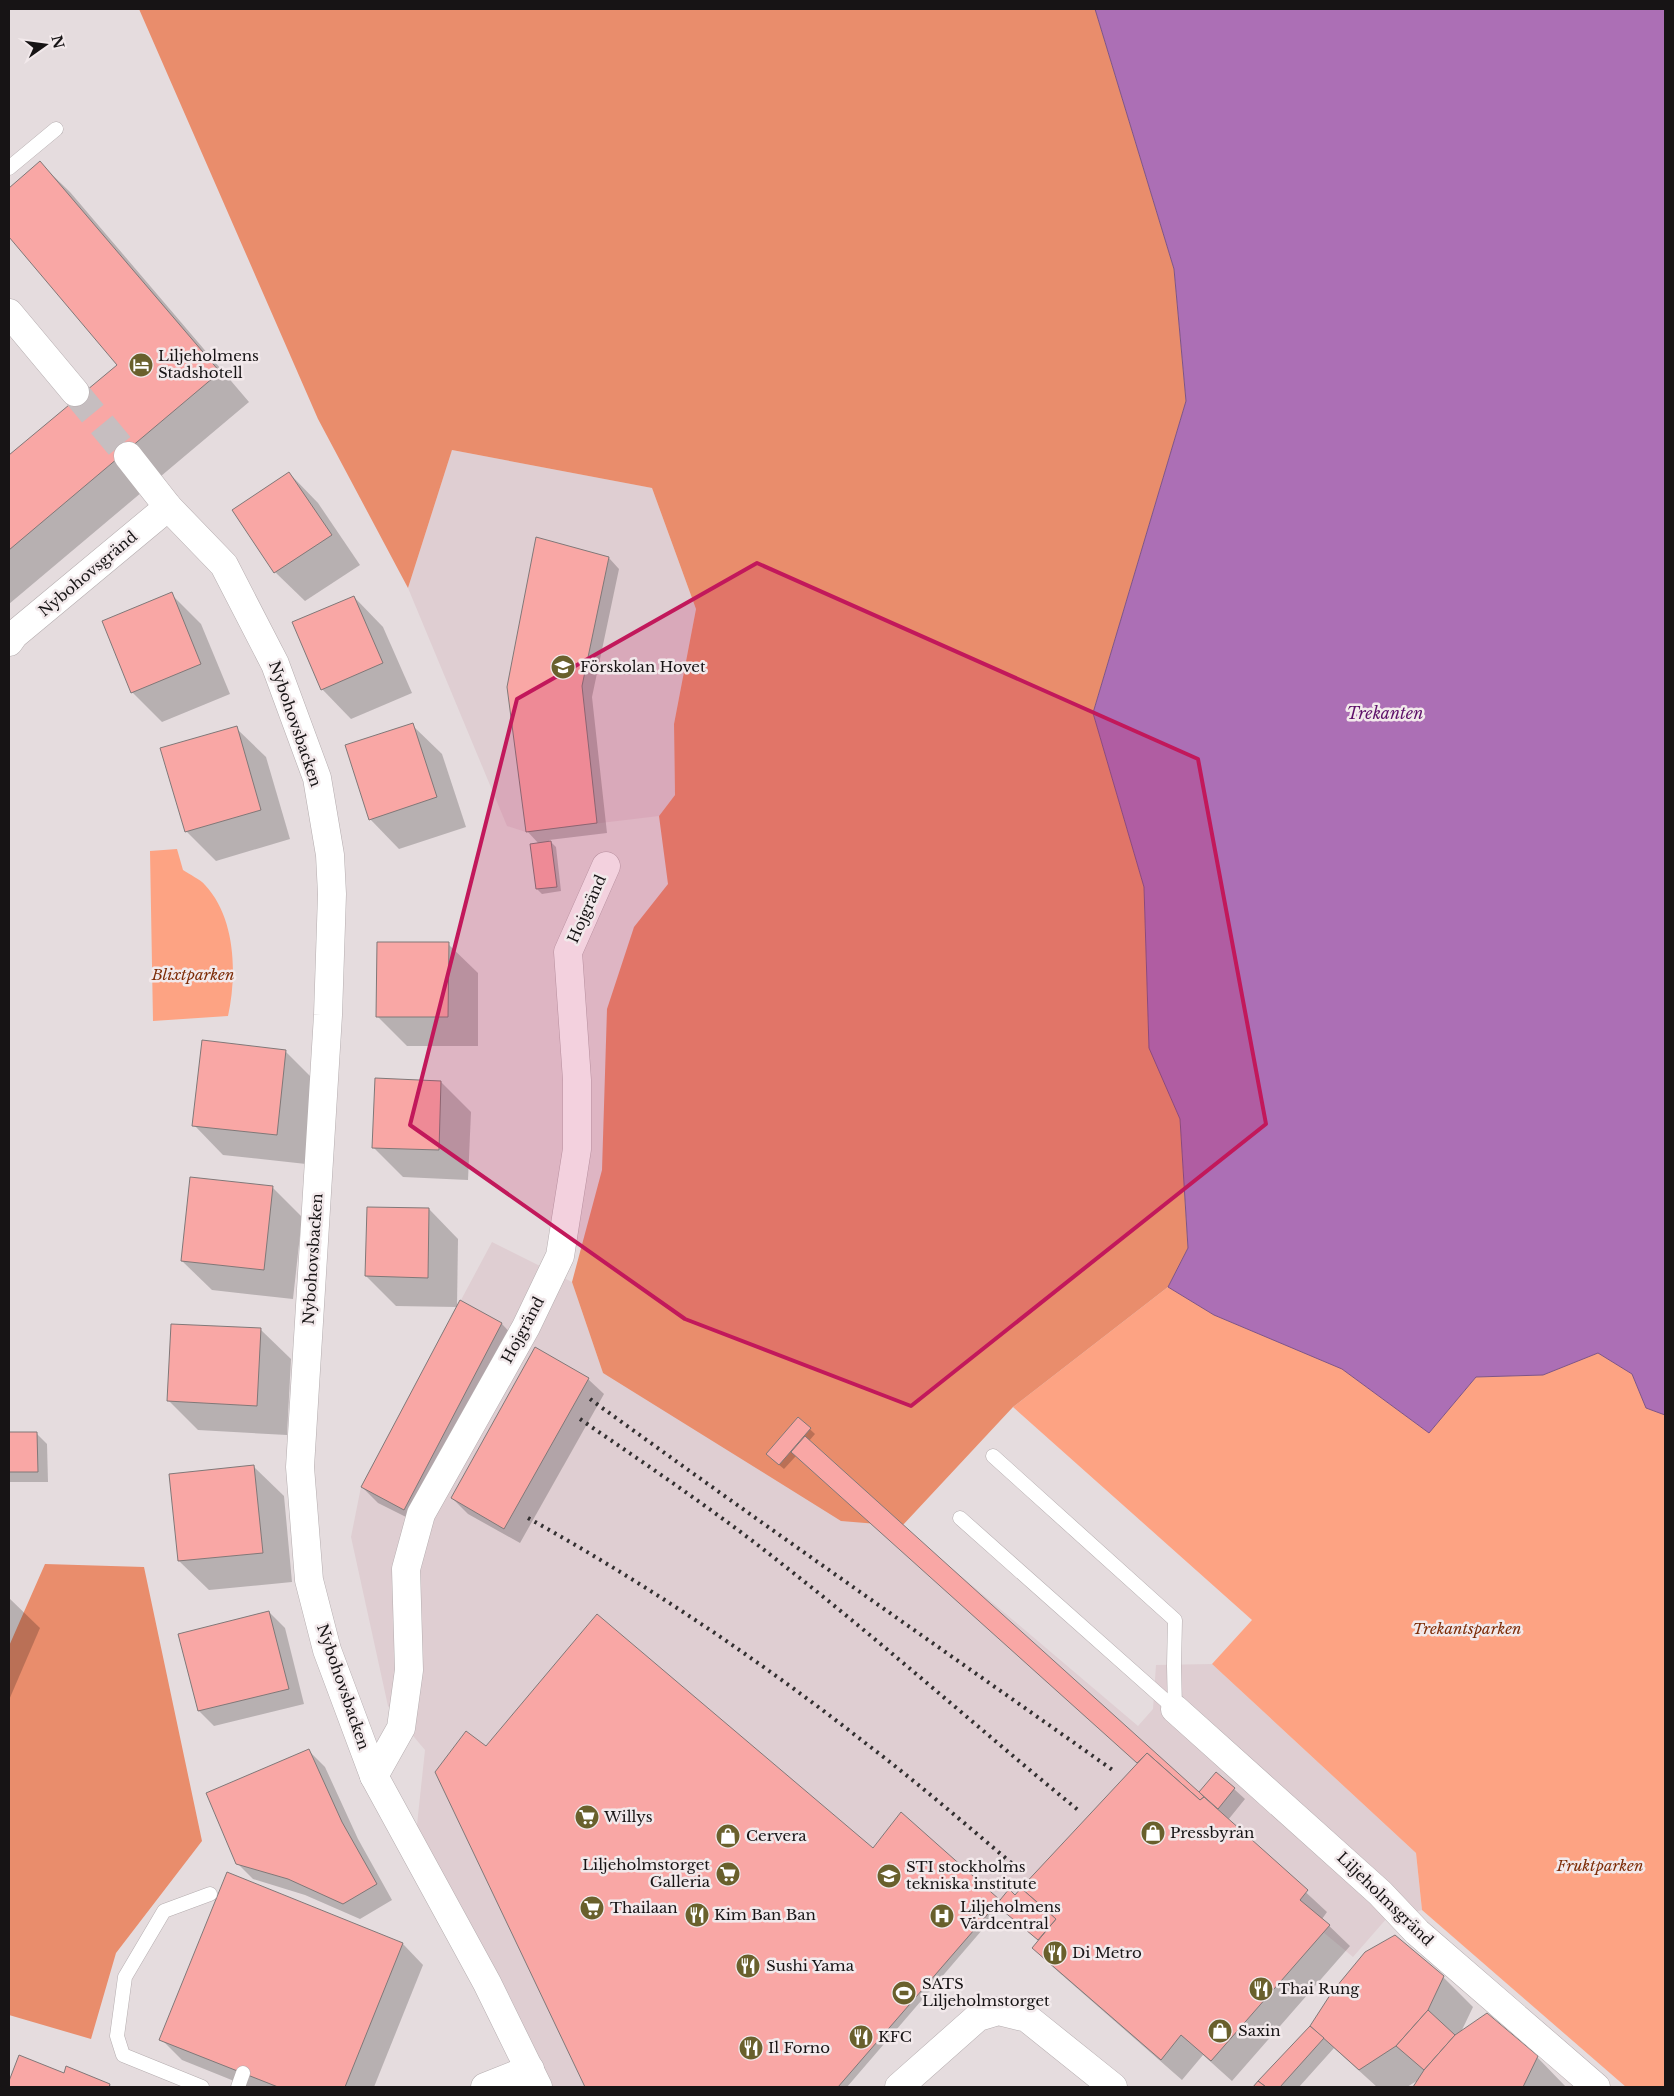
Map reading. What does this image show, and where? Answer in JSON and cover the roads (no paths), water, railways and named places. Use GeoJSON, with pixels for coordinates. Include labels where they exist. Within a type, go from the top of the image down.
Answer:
{"type":"FeatureCollection","features":[{"type":"Feature","properties":{"kind":"street"},"geometry":{"type":"LineString","coordinates":[[9,313],[75,392]]}},
{"type":"Feature","properties":{"kind":"street","name":"Nybohovsbacken"},"geometry":{"type":"LineString","coordinates":[[128,456],[168,507],[224,565],[275,664],[316,778],[330,855],[332,894],[328,1015],[300,1467],[309,1580],[327,1650],[374,1776],[487,1983],[534,2078],[485,2087]]}},
{"type":"Feature","properties":{"kind":"street","name":"Nybohovsgränd"},"geometry":{"type":"LineString","coordinates":[[9,642],[14,635],[168,507]]}},
{"type":"Feature","properties":{"kind":"street","name":"Hojgränd"},"geometry":{"type":"LineString","coordinates":[[374,1776],[401,1728],[409,1670],[406,1569],[421,1514],[526,1327],[560,1256],[577,1149],[577,1080],[568,952],[606,866]]}},
{"type":"Feature","properties":{"kind":"street","name":"Liljeholmsgränd"},"geometry":{"type":"LineString","coordinates":[[1175,1709],[1380,1893],[1417,1932],[1596,2087]]}},
{"type":"Feature","properties":{"kind":"street"},"geometry":{"type":"LineString","coordinates":[[899,2087],[978,2017],[998,2011],[1027,2018],[1113,2087]]}},
{"type":"Feature","properties":{"kind":"lane"},"geometry":{"type":"LineString","coordinates":[[9,168],[56,129]]}},
{"type":"Feature","properties":{"kind":"lane"},"geometry":{"type":"LineString","coordinates":[[993,1456],[1175,1620],[1175,1709]]}},
{"type":"Feature","properties":{"kind":"lane"},"geometry":{"type":"LineString","coordinates":[[960,1518],[1175,1709]]}},
{"type":"Feature","properties":{"kind":"lane"},"geometry":{"type":"LineString","coordinates":[[202,2087],[123,2055],[117,2036],[125,1977],[164,1911],[210,1894]]}},
{"type":"Feature","properties":{"kind":"lane"},"geometry":{"type":"LineString","coordinates":[[238,2087],[243,2073]]}},
{"type":"Feature","properties":{"kind":"water","name":"Trekanten"},"geometry":{"type":"Polygon","coordinates":[[[1095,9],[1665,9],[1665,1415],[1646,1408],[1632,1374],[1598,1353],[1543,1375],[1476,1377],[1429,1433],[1342,1369],[1214,1315],[1168,1287],[1188,1248],[1180,1119],[1149,1048],[1144,887],[1093,713],[1186,401],[1174,269],[1095,9]]]}},
{"type":"Feature","properties":{"kind":"tunnel"},"geometry":{"type":"LineString","coordinates":[[75,392],[128,456]]}},
{"type":"Feature","properties":{"kind":"railway"},"geometry":{"type":"LineString","coordinates":[[590,1399],[1114,1771]]}},
{"type":"Feature","properties":{"kind":"railway"},"geometry":{"type":"LineString","coordinates":[[580,1419],[657,1472],[782,1564],[857,1624],[1078,1810]]}},
{"type":"Feature","properties":{"kind":"railway"},"geometry":{"type":"LineString","coordinates":[[528,1518],[658,1596],[783,1681],[904,1773],[1022,1872]]}},
{"type":"Feature","properties":{"kind":"place","name":"Liljeholmens Stadshotell"},"geometry":{"type":"Point","coordinates":[141,365]}},
{"type":"Feature","properties":{"kind":"place","name":"Förskolan Hovet"},"geometry":{"type":"Point","coordinates":[563,667]}},
{"type":"Feature","properties":{"kind":"place","name":"Willys"},"geometry":{"type":"Point","coordinates":[587,1817]}},
{"type":"Feature","properties":{"kind":"place","name":"Pressbyrån"},"geometry":{"type":"Point","coordinates":[1153,1833]}},
{"type":"Feature","properties":{"kind":"place","name":"Cervera"},"geometry":{"type":"Point","coordinates":[728,1836]}},
{"type":"Feature","properties":{"kind":"place","name":"Liljeholmstorget Galleria"},"geometry":{"type":"Point","coordinates":[728,1874]}},
{"type":"Feature","properties":{"kind":"place","name":"STI stockholms tekniska institute"},"geometry":{"type":"Point","coordinates":[889,1876]}},
{"type":"Feature","properties":{"kind":"place","name":"Thailaan"},"geometry":{"type":"Point","coordinates":[592,1908]}},
{"type":"Feature","properties":{"kind":"place","name":"Kim Ban Ban"},"geometry":{"type":"Point","coordinates":[697,1915]}},
{"type":"Feature","properties":{"kind":"place","name":"Liljeholmens Vårdcentral"},"geometry":{"type":"Point","coordinates":[942,1916]}},
{"type":"Feature","properties":{"kind":"place","name":"Di Metro"},"geometry":{"type":"Point","coordinates":[1055,1953]}},
{"type":"Feature","properties":{"kind":"place","name":"Sushi Yama"},"geometry":{"type":"Point","coordinates":[748,1966]}},
{"type":"Feature","properties":{"kind":"place","name":"Thai Rung"},"geometry":{"type":"Point","coordinates":[1261,1989]}},
{"type":"Feature","properties":{"kind":"place","name":"SATS Liljeholmstorget"},"geometry":{"type":"Point","coordinates":[904,1993]}},
{"type":"Feature","properties":{"kind":"place","name":"Saxin"},"geometry":{"type":"Point","coordinates":[1220,2031]}},
{"type":"Feature","properties":{"kind":"place","name":"KFC"},"geometry":{"type":"Point","coordinates":[861,2037]}},
{"type":"Feature","properties":{"kind":"place","name":"Il Forno"},"geometry":{"type":"Point","coordinates":[751,2048]}},
{"type":"Feature","properties":{"kind":"park label","name":"Blixtparken"},"geometry":{"type":"Point","coordinates":[193,975]}},
{"type":"Feature","properties":{"kind":"park label","name":"Trekantsparken"},"geometry":{"type":"Point","coordinates":[1467,1629]}},
{"type":"Feature","properties":{"kind":"park label","name":"Fruktparken"},"geometry":{"type":"Point","coordinates":[1600,1866]}}]}
